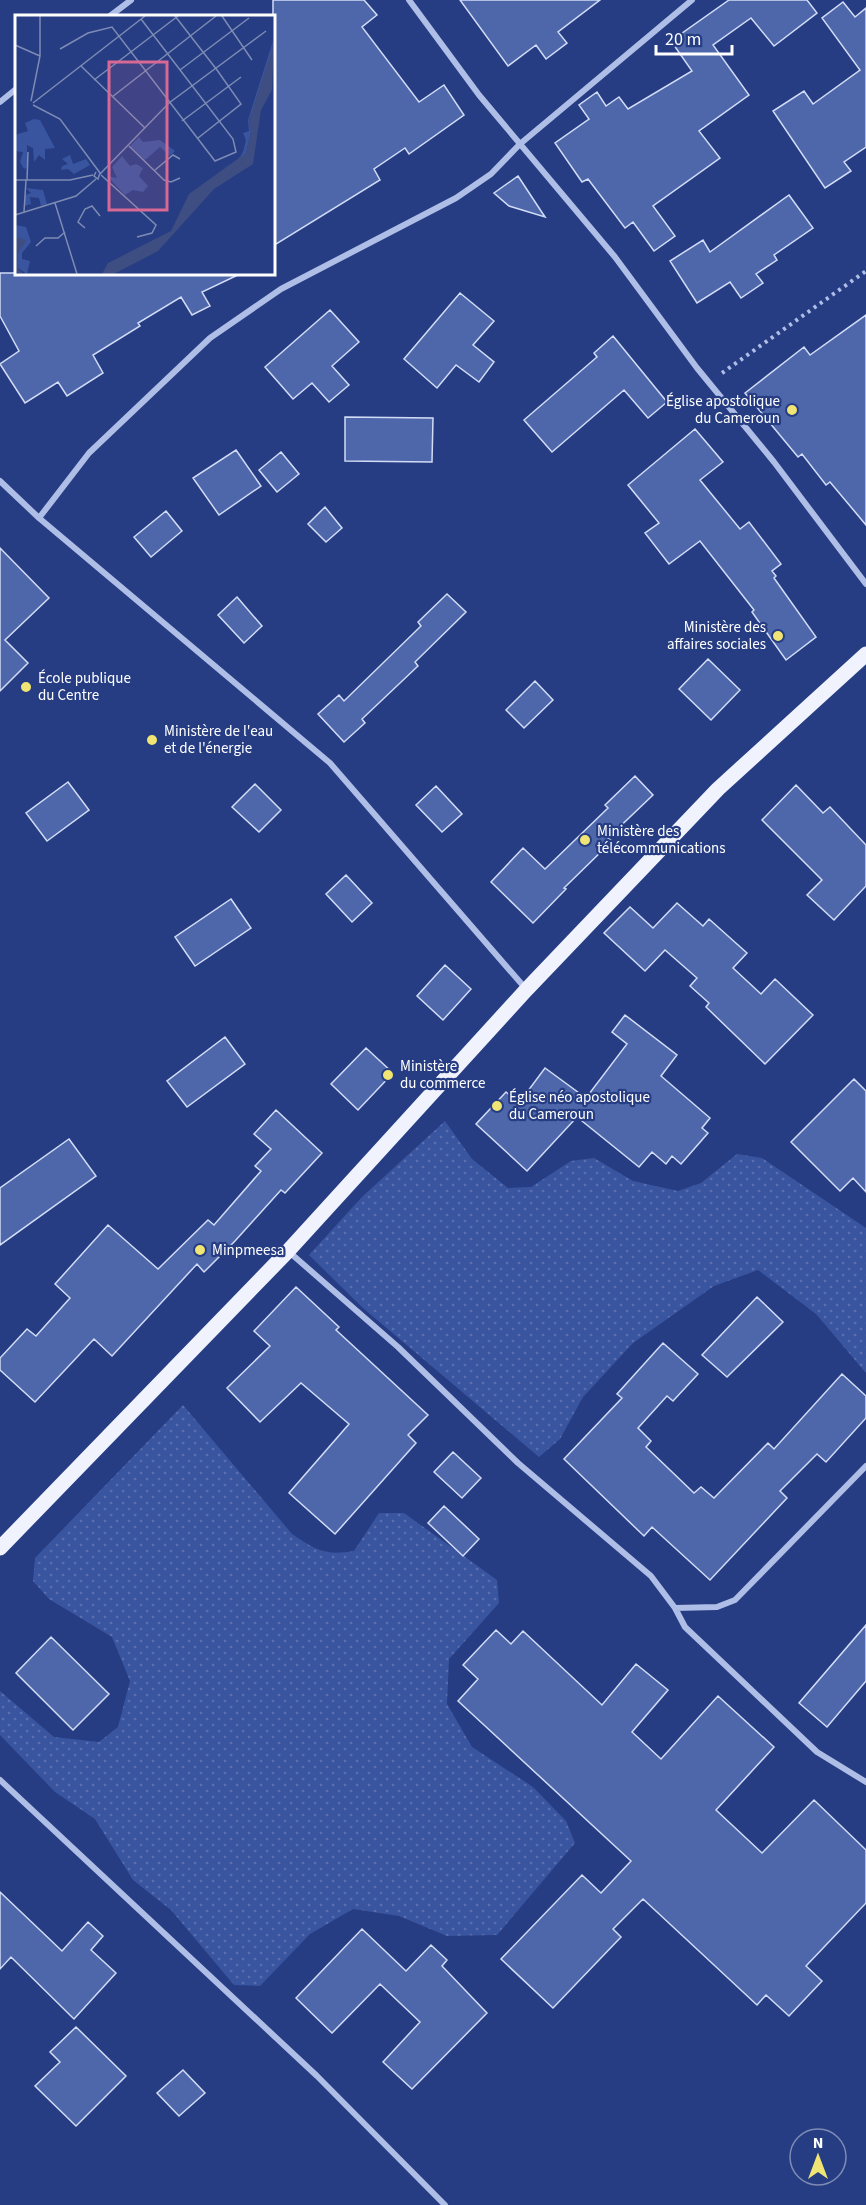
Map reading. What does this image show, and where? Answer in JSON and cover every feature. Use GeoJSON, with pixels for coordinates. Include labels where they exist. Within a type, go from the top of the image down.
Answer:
{"type":"FeatureCollection","features":[{"type":"Feature","properties":{"kind":"main road"},"geometry":{"type":"LineString","coordinates":[[0,1548],[288,1251],[527,989],[718,789],[864,658]]}},
{"type":"Feature","properties":{"kind":"street"},"geometry":{"type":"LineString","coordinates":[[111,15],[131,0]]}},
{"type":"Feature","properties":{"kind":"street"},"geometry":{"type":"LineString","coordinates":[[409,0],[479,95],[615,257],[866,584]]}},
{"type":"Feature","properties":{"kind":"street"},"geometry":{"type":"LineString","coordinates":[[39,518],[89,453],[210,338],[281,290],[456,198],[491,174],[520,144],[692,0]]}},
{"type":"Feature","properties":{"kind":"street"},"geometry":{"type":"LineString","coordinates":[[0,102],[15,90]]}},
{"type":"Feature","properties":{"kind":"street"},"geometry":{"type":"LineString","coordinates":[[0,481],[39,518],[330,763],[527,989]]}},
{"type":"Feature","properties":{"kind":"street"},"geometry":{"type":"LineString","coordinates":[[288,1251],[398,1347],[519,1463],[651,1576],[675,1608],[685,1627],[817,1752],[866,1782]]}},
{"type":"Feature","properties":{"kind":"street"},"geometry":{"type":"LineString","coordinates":[[675,1608],[717,1607],[735,1600],[866,1466]]}},
{"type":"Feature","properties":{"kind":"street"},"geometry":{"type":"LineString","coordinates":[[0,1780],[317,2076],[445,2205]]}},
{"type":"Feature","properties":{"kind":"path"},"geometry":{"type":"LineString","coordinates":[[709,382],[866,271]]}},
{"type":"Feature","properties":{"kind":"shaded area"},"geometry":{"type":"Polygon","coordinates":[[[445,1121],[472,1159],[508,1188],[531,1187],[571,1161],[594,1158],[633,1181],[678,1191],[701,1183],[737,1154],[762,1158],[866,1228],[866,1373],[816,1314],[758,1270],[714,1286],[633,1343],[583,1397],[560,1439],[539,1457],[363,1308],[309,1255],[362,1197],[445,1121]]]}},
{"type":"Feature","properties":{"kind":"shaded area"},"geometry":{"type":"Polygon","coordinates":[[[183,1405],[292,1534],[307,1544],[328,1552],[354,1551],[379,1513],[404,1513],[497,1580],[499,1603],[449,1659],[447,1704],[472,1747],[533,1787],[566,1821],[575,1843],[497,1935],[447,1936],[399,1916],[353,1909],[310,1934],[260,1986],[234,1985],[171,1910],[133,1880],[95,1819],[55,1792],[0,1735],[0,1691],[54,1737],[99,1742],[118,1727],[130,1681],[112,1637],[49,1599],[33,1581],[35,1558],[183,1405]]]}},
{"type":"Feature","properties":{"kind":"building"},"geometry":{"type":"Polygon","coordinates":[[[273,0],[364,0],[377,15],[362,27],[419,102],[444,85],[464,115],[409,154],[405,148],[374,169],[380,180],[274,245],[274,15],[273,0]]]}},
{"type":"Feature","properties":{"kind":"building"},"geometry":{"type":"Polygon","coordinates":[[[460,0],[600,0],[558,32],[567,43],[546,59],[536,45],[508,66],[460,0]]]}},
{"type":"Feature","properties":{"kind":"building"},"geometry":{"type":"Polygon","coordinates":[[[729,0],[807,0],[817,13],[774,46],[751,18],[713,45],[749,95],[699,131],[720,158],[653,206],[675,236],[654,251],[633,222],[625,228],[588,179],[582,182],[555,143],[589,119],[579,105],[597,92],[606,106],[619,97],[628,109],[692,71],[671,41],[729,0]]]}},
{"type":"Feature","properties":{"kind":"building"},"geometry":{"type":"Polygon","coordinates":[[[843,2],[855,17],[866,8],[866,147],[844,162],[851,171],[825,188],[773,111],[804,91],[813,104],[860,70],[822,18],[843,2]]]}},
{"type":"Feature","properties":{"kind":"building"},"geometry":{"type":"Polygon","coordinates":[[[518,176],[545,217],[509,206],[494,193],[518,176]]]}},
{"type":"Feature","properties":{"kind":"building"},"geometry":{"type":"Polygon","coordinates":[[[789,195],[813,228],[774,255],[777,260],[756,274],[763,283],[741,298],[730,282],[697,303],[670,261],[703,240],[710,252],[789,195]]]}},
{"type":"Feature","properties":{"kind":"building"},"geometry":{"type":"Polygon","coordinates":[[[0,273],[240,274],[202,292],[210,306],[192,315],[181,297],[138,323],[140,326],[93,355],[103,373],[67,396],[58,382],[25,403],[0,364],[19,351],[0,316],[0,273]]]}},
{"type":"Feature","properties":{"kind":"building"},"geometry":{"type":"Polygon","coordinates":[[[460,293],[494,321],[473,345],[494,362],[479,382],[456,365],[437,388],[404,359],[460,293]]]}},
{"type":"Feature","properties":{"kind":"building"},"geometry":{"type":"Polygon","coordinates":[[[330,310],[359,342],[332,366],[349,385],[329,402],[312,383],[293,399],[265,367],[330,310]]]}},
{"type":"Feature","properties":{"kind":"building"},"geometry":{"type":"Polygon","coordinates":[[[866,315],[866,525],[830,482],[826,485],[802,454],[798,457],[745,393],[804,347],[810,355],[866,315]]]}},
{"type":"Feature","properties":{"kind":"building"},"geometry":{"type":"Polygon","coordinates":[[[613,336],[667,402],[648,418],[624,390],[552,452],[524,420],[597,357],[594,353],[613,336]]]}},
{"type":"Feature","properties":{"kind":"building"},"geometry":{"type":"Polygon","coordinates":[[[345,417],[433,418],[432,462],[345,461],[345,417]]]}},
{"type":"Feature","properties":{"kind":"building"},"geometry":{"type":"Polygon","coordinates":[[[695,429],[723,462],[700,480],[740,529],[749,522],[781,564],[772,571],[776,576],[774,578],[816,637],[786,660],[752,612],[754,610],[700,541],[669,564],[645,533],[659,523],[628,485],[695,429]]]}},
{"type":"Feature","properties":{"kind":"building"},"geometry":{"type":"Polygon","coordinates":[[[236,450],[261,486],[219,515],[193,478],[236,450]]]}},
{"type":"Feature","properties":{"kind":"building"},"geometry":{"type":"Polygon","coordinates":[[[281,452],[299,474],[277,492],[259,470],[281,452]]]}},
{"type":"Feature","properties":{"kind":"building"},"geometry":{"type":"Polygon","coordinates":[[[325,507],[342,528],[326,542],[308,524],[325,507]]]}},
{"type":"Feature","properties":{"kind":"building"},"geometry":{"type":"Polygon","coordinates":[[[166,511],[182,531],[151,557],[134,537],[166,511]]]}},
{"type":"Feature","properties":{"kind":"building"},"geometry":{"type":"Polygon","coordinates":[[[0,548],[49,598],[5,640],[28,663],[0,691],[0,548]]]}},
{"type":"Feature","properties":{"kind":"building"},"geometry":{"type":"Polygon","coordinates":[[[447,594],[466,612],[415,662],[418,666],[362,719],[365,723],[344,742],[318,714],[339,695],[344,701],[421,626],[418,622],[447,594]]]}},
{"type":"Feature","properties":{"kind":"building"},"geometry":{"type":"Polygon","coordinates":[[[237,597],[262,626],[244,643],[218,615],[237,597]]]}},
{"type":"Feature","properties":{"kind":"building"},"geometry":{"type":"Polygon","coordinates":[[[708,659],[740,690],[711,720],[679,689],[708,659]]]}},
{"type":"Feature","properties":{"kind":"building"},"geometry":{"type":"Polygon","coordinates":[[[535,681],[553,700],[524,728],[506,710],[535,681]]]}},
{"type":"Feature","properties":{"kind":"building"},"geometry":{"type":"Polygon","coordinates":[[[635,776],[653,795],[608,838],[612,841],[564,888],[566,889],[533,923],[491,882],[523,848],[545,869],[608,808],[605,805],[635,776]]]}},
{"type":"Feature","properties":{"kind":"building"},"geometry":{"type":"Polygon","coordinates":[[[68,782],[89,810],[47,841],[26,813],[68,782]]]}},
{"type":"Feature","properties":{"kind":"building"},"geometry":{"type":"Polygon","coordinates":[[[255,784],[281,810],[259,832],[232,807],[255,784]]]}},
{"type":"Feature","properties":{"kind":"building"},"geometry":{"type":"Polygon","coordinates":[[[796,785],[823,813],[830,807],[866,845],[866,886],[834,920],[807,895],[822,880],[762,820],[796,785]]]}},
{"type":"Feature","properties":{"kind":"building"},"geometry":{"type":"Polygon","coordinates":[[[436,786],[462,814],[442,832],[416,805],[436,786]]]}},
{"type":"Feature","properties":{"kind":"building"},"geometry":{"type":"Polygon","coordinates":[[[346,875],[372,903],[352,922],[326,894],[346,875]]]}},
{"type":"Feature","properties":{"kind":"building"},"geometry":{"type":"Polygon","coordinates":[[[231,899],[251,928],[195,966],[175,937],[231,899]]]}},
{"type":"Feature","properties":{"kind":"building"},"geometry":{"type":"Polygon","coordinates":[[[677,903],[703,926],[709,919],[747,953],[733,968],[761,994],[775,979],[813,1015],[765,1064],[706,1007],[709,1003],[690,986],[697,978],[665,950],[645,971],[604,933],[630,907],[653,928],[677,903]]]}},
{"type":"Feature","properties":{"kind":"building"},"geometry":{"type":"Polygon","coordinates":[[[445,965],[471,989],[443,1020],[417,996],[445,965]]]}},
{"type":"Feature","properties":{"kind":"building"},"geometry":{"type":"Polygon","coordinates":[[[625,1015],[677,1055],[661,1076],[710,1118],[702,1128],[708,1133],[681,1164],[672,1156],[666,1164],[652,1152],[639,1167],[577,1117],[527,1171],[476,1124],[506,1092],[519,1103],[545,1068],[586,1098],[627,1044],[612,1032],[625,1015]]]}},
{"type":"Feature","properties":{"kind":"building"},"geometry":{"type":"Polygon","coordinates":[[[225,1037],[245,1064],[187,1107],[167,1081],[225,1037]]]}},
{"type":"Feature","properties":{"kind":"building"},"geometry":{"type":"Polygon","coordinates":[[[366,1048],[393,1073],[358,1110],[331,1084],[366,1048]]]}},
{"type":"Feature","properties":{"kind":"building"},"geometry":{"type":"Polygon","coordinates":[[[854,1079],[866,1091],[866,1192],[853,1178],[840,1191],[791,1142],[854,1079]]]}},
{"type":"Feature","properties":{"kind":"building"},"geometry":{"type":"Polygon","coordinates":[[[276,1110],[322,1153],[285,1193],[281,1190],[204,1272],[197,1264],[112,1356],[94,1339],[35,1402],[0,1370],[0,1358],[27,1329],[36,1336],[70,1298],[55,1284],[108,1225],[158,1269],[208,1220],[214,1225],[261,1171],[255,1166],[271,1149],[254,1134],[276,1110]]]}},
{"type":"Feature","properties":{"kind":"building"},"geometry":{"type":"Polygon","coordinates":[[[69,1139],[96,1176],[0,1245],[0,1188],[69,1139]]]}},
{"type":"Feature","properties":{"kind":"building"},"geometry":{"type":"Polygon","coordinates":[[[296,1287],[339,1327],[336,1330],[428,1415],[408,1435],[416,1443],[335,1534],[289,1493],[349,1424],[301,1383],[260,1422],[227,1388],[270,1346],[254,1331],[296,1287]]]}},
{"type":"Feature","properties":{"kind":"building"},"geometry":{"type":"Polygon","coordinates":[[[757,1297],[783,1322],[727,1377],[702,1355],[757,1297]]]}},
{"type":"Feature","properties":{"kind":"building"},"geometry":{"type":"Polygon","coordinates":[[[663,1343],[698,1374],[673,1401],[667,1396],[638,1428],[651,1441],[646,1447],[694,1493],[701,1487],[714,1498],[768,1443],[774,1449],[842,1374],[866,1396],[866,1418],[826,1462],[817,1454],[780,1491],[787,1498],[710,1580],[652,1527],[644,1536],[564,1459],[622,1398],[617,1394],[663,1343]]]}},
{"type":"Feature","properties":{"kind":"building"},"geometry":{"type":"Polygon","coordinates":[[[453,1452],[481,1478],[462,1498],[434,1472],[453,1452]]]}},
{"type":"Feature","properties":{"kind":"building"},"geometry":{"type":"Polygon","coordinates":[[[444,1506],[479,1539],[463,1556],[428,1523],[444,1506]]]}},
{"type":"Feature","properties":{"kind":"building"},"geometry":{"type":"Polygon","coordinates":[[[866,1625],[866,1681],[827,1727],[799,1703],[866,1625]]]}},
{"type":"Feature","properties":{"kind":"building"},"geometry":{"type":"Polygon","coordinates":[[[496,1630],[511,1644],[523,1631],[602,1705],[636,1664],[668,1690],[632,1732],[661,1759],[718,1696],[774,1747],[716,1810],[762,1853],[814,1800],[866,1850],[866,1903],[806,1966],[822,1981],[789,2016],[766,1995],[757,2005],[643,1899],[613,1929],[621,1937],[553,2008],[501,1959],[582,1875],[601,1893],[631,1861],[458,1701],[478,1679],[463,1665],[496,1630]]]}},
{"type":"Feature","properties":{"kind":"building"},"geometry":{"type":"Polygon","coordinates":[[[51,1637],[109,1694],[73,1730],[16,1673],[51,1637]]]}},
{"type":"Feature","properties":{"kind":"building"},"geometry":{"type":"Polygon","coordinates":[[[0,1892],[62,1951],[88,1922],[103,1936],[91,1950],[116,1973],[74,2019],[11,1957],[0,1969],[0,1892]]]}},
{"type":"Feature","properties":{"kind":"building"},"geometry":{"type":"Polygon","coordinates":[[[362,1929],[406,1971],[431,1945],[447,1960],[442,1966],[487,2013],[412,2089],[383,2062],[420,2022],[380,1984],[332,2033],[296,1998],[362,1929]]]}},
{"type":"Feature","properties":{"kind":"building"},"geometry":{"type":"Polygon","coordinates":[[[76,2027],[126,2076],[76,2126],[35,2086],[60,2062],[50,2052],[76,2027]]]}},
{"type":"Feature","properties":{"kind":"building"},"geometry":{"type":"Polygon","coordinates":[[[183,2070],[205,2093],[179,2116],[157,2093],[183,2070]]]}},
{"type":"Feature","properties":{"kind":"place","name":"Église apostolique du Cameroun"},"geometry":{"type":"Point","coordinates":[792,410]}},
{"type":"Feature","properties":{"kind":"place","name":"Ministère des affaires sociales"},"geometry":{"type":"Point","coordinates":[778,636]}},
{"type":"Feature","properties":{"kind":"place","name":"École publique du Centre"},"geometry":{"type":"Point","coordinates":[26,687]}},
{"type":"Feature","properties":{"kind":"place","name":"Ministère de l'eau et de l'énergie"},"geometry":{"type":"Point","coordinates":[152,740]}},
{"type":"Feature","properties":{"kind":"place","name":"Ministère des télécommunications"},"geometry":{"type":"Point","coordinates":[585,840]}},
{"type":"Feature","properties":{"kind":"place","name":"Ministère du commerce"},"geometry":{"type":"Point","coordinates":[388,1075]}},
{"type":"Feature","properties":{"kind":"place","name":"Église néo apostolique du Cameroun"},"geometry":{"type":"Point","coordinates":[497,1106]}},
{"type":"Feature","properties":{"kind":"place","name":"Minpmeesa"},"geometry":{"type":"Point","coordinates":[200,1250]}}]}
